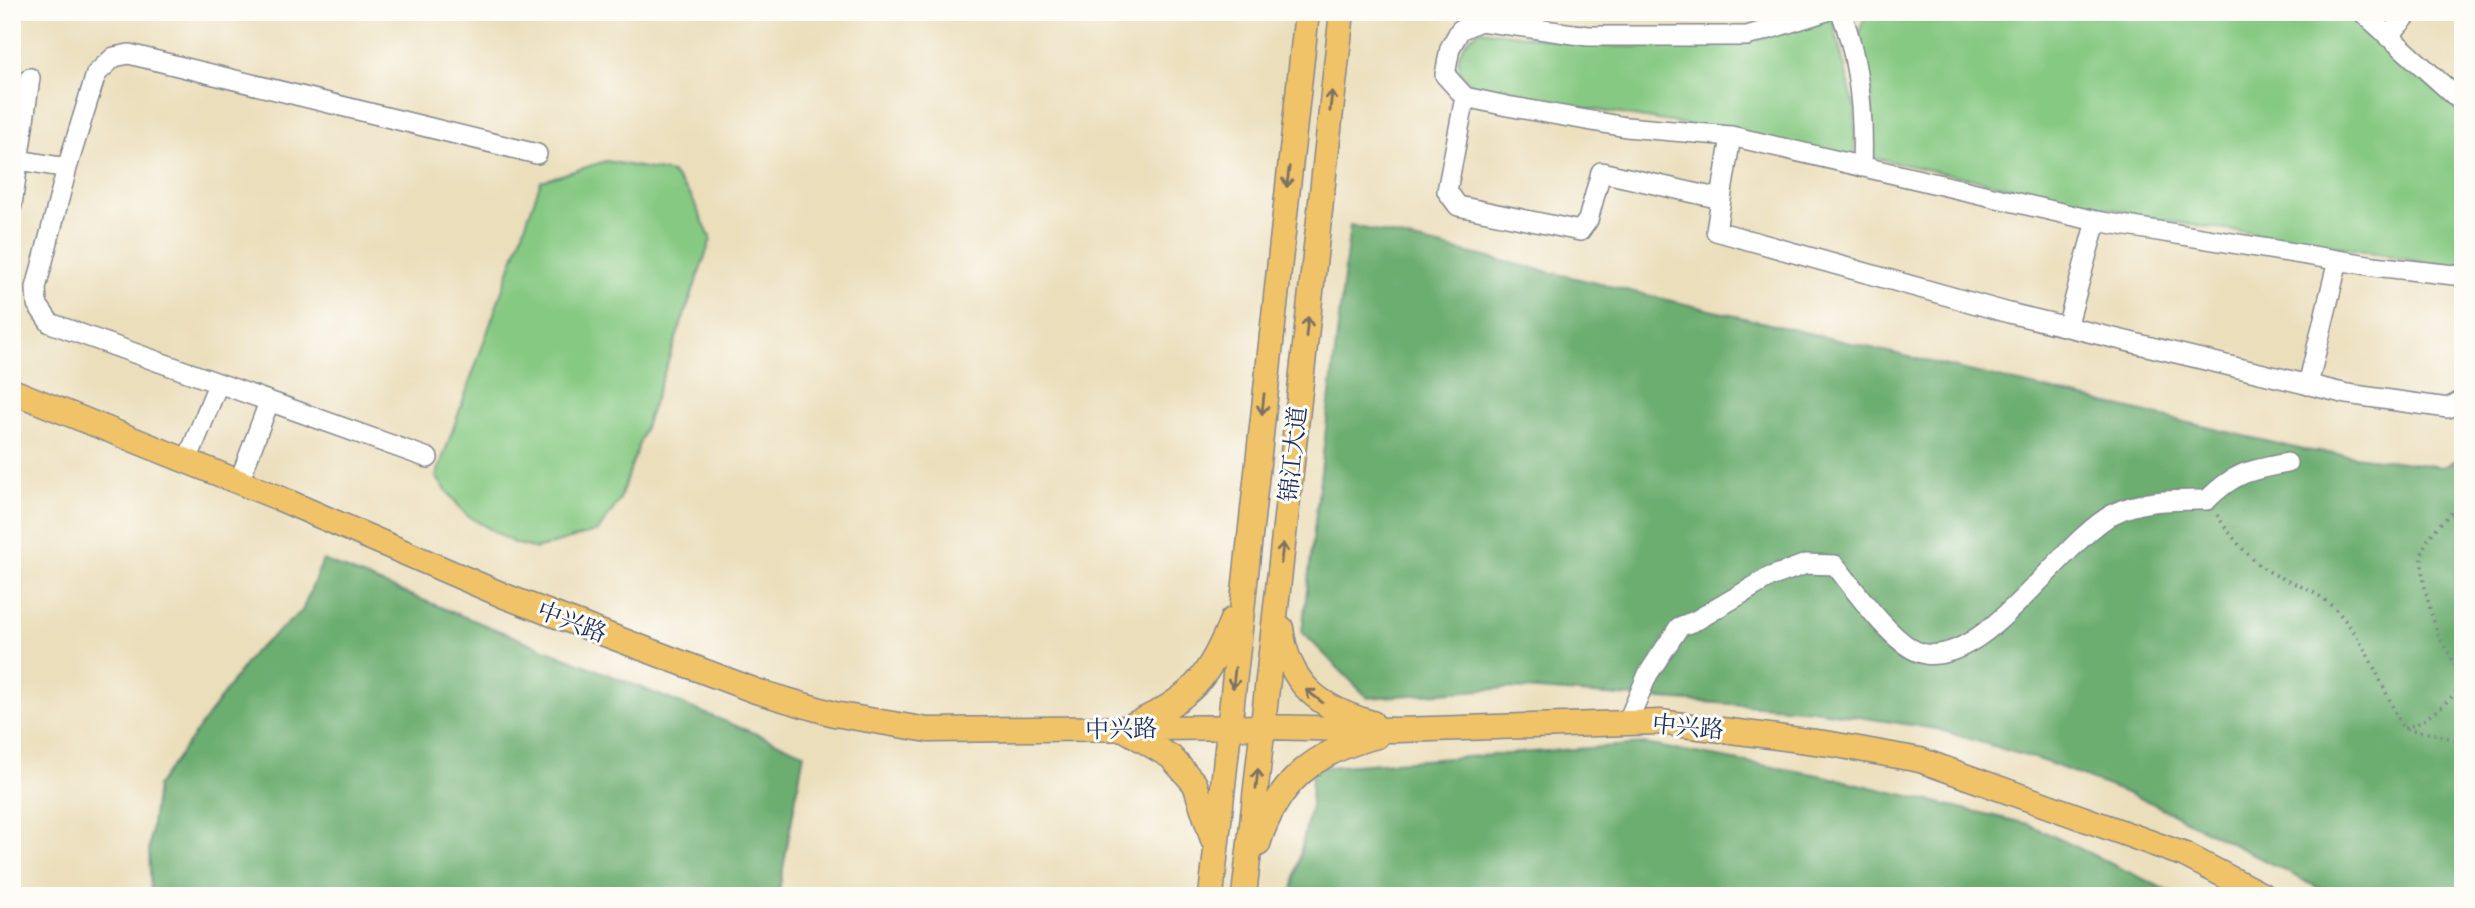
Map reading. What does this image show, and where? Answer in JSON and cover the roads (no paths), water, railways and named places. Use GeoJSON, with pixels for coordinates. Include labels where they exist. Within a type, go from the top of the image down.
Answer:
{"type":"FeatureCollection","features":[{"type":"Feature","properties":{"kind":"main road","name":"锦江大道"},"geometry":{"type":"LineString","coordinates":[[1213,884],[1307,12]]}},
{"type":"Feature","properties":{"kind":"main road","name":"锦江大道"},"geometry":{"type":"LineString","coordinates":[[1245,890],[1342,12]]}},
{"type":"Feature","properties":{"kind":"main road","name":"中兴路"},"geometry":{"type":"LineString","coordinates":[[12,391],[239,482],[507,597],[757,691],[835,714],[928,730],[1228,727],[1399,730],[1660,722],[1791,738],[1920,760],[2185,855],[2264,896]]}},
{"type":"Feature","properties":{"kind":"main road"},"geometry":{"type":"LineString","coordinates":[[1123,729],[1163,711],[1207,675],[1243,592]]}},
{"type":"Feature","properties":{"kind":"main road"},"geometry":{"type":"LineString","coordinates":[[1277,599],[1286,658],[1305,689],[1324,704],[1354,718],[1399,730]]}},
{"type":"Feature","properties":{"kind":"main road"},"geometry":{"type":"LineString","coordinates":[[1123,729],[1171,757],[1195,785],[1212,834],[1213,884]]}},
{"type":"Feature","properties":{"kind":"main road"},"geometry":{"type":"LineString","coordinates":[[1245,890],[1264,827],[1297,774],[1325,755],[1356,741],[1399,730]]}},
{"type":"Feature","properties":{"kind":"street"},"geometry":{"type":"LineString","coordinates":[[1824,12],[1747,36],[1588,36],[1480,21],[1460,30],[1450,48],[1445,75],[1465,97],[1626,127],[1731,136],[2096,221],[2338,260],[2463,276]]}},
{"type":"Feature","properties":{"kind":"street"},"geometry":{"type":"LineString","coordinates":[[1841,12],[1852,40],[1858,77],[1863,124],[1862,167]]}},
{"type":"Feature","properties":{"kind":"street"},"geometry":{"type":"LineString","coordinates":[[2362,12],[2463,103]]}},
{"type":"Feature","properties":{"kind":"street"},"geometry":{"type":"LineString","coordinates":[[2388,37],[2410,12]]}},
{"type":"Feature","properties":{"kind":"street"},"geometry":{"type":"LineString","coordinates":[[428,458],[50,323],[37,304],[36,288],[66,169],[96,74],[114,57],[129,54],[537,154]]}},
{"type":"Feature","properties":{"kind":"street"},"geometry":{"type":"LineString","coordinates":[[12,205],[30,78]]}},
{"type":"Feature","properties":{"kind":"street"},"geometry":{"type":"LineString","coordinates":[[1465,97],[1447,191],[1458,206],[1580,232],[1588,220],[1601,172],[1721,199]]}},
{"type":"Feature","properties":{"kind":"street"},"geometry":{"type":"LineString","coordinates":[[1731,136],[1716,231],[2067,327],[2347,394],[2448,408],[2463,400]]}},
{"type":"Feature","properties":{"kind":"street"},"geometry":{"type":"LineString","coordinates":[[19,160],[66,169]]}},
{"type":"Feature","properties":{"kind":"street"},"geometry":{"type":"LineString","coordinates":[[2067,327],[2096,221]]}},
{"type":"Feature","properties":{"kind":"street"},"geometry":{"type":"LineString","coordinates":[[2308,385],[2338,260]]}},
{"type":"Feature","properties":{"kind":"street"},"geometry":{"type":"LineString","coordinates":[[187,461],[218,384]]}},
{"type":"Feature","properties":{"kind":"street"},"geometry":{"type":"LineString","coordinates":[[239,482],[269,402]]}},
{"type":"Feature","properties":{"kind":"street"},"geometry":{"type":"LineString","coordinates":[[1627,723],[1648,674],[1679,627],[1697,620],[1770,577],[1806,564],[1835,565],[1903,643],[1924,654],[1944,653],[1991,629],[2088,531],[2115,513],[2158,500],[2207,500],[2224,482],[2242,472],[2287,463]]}}]}
